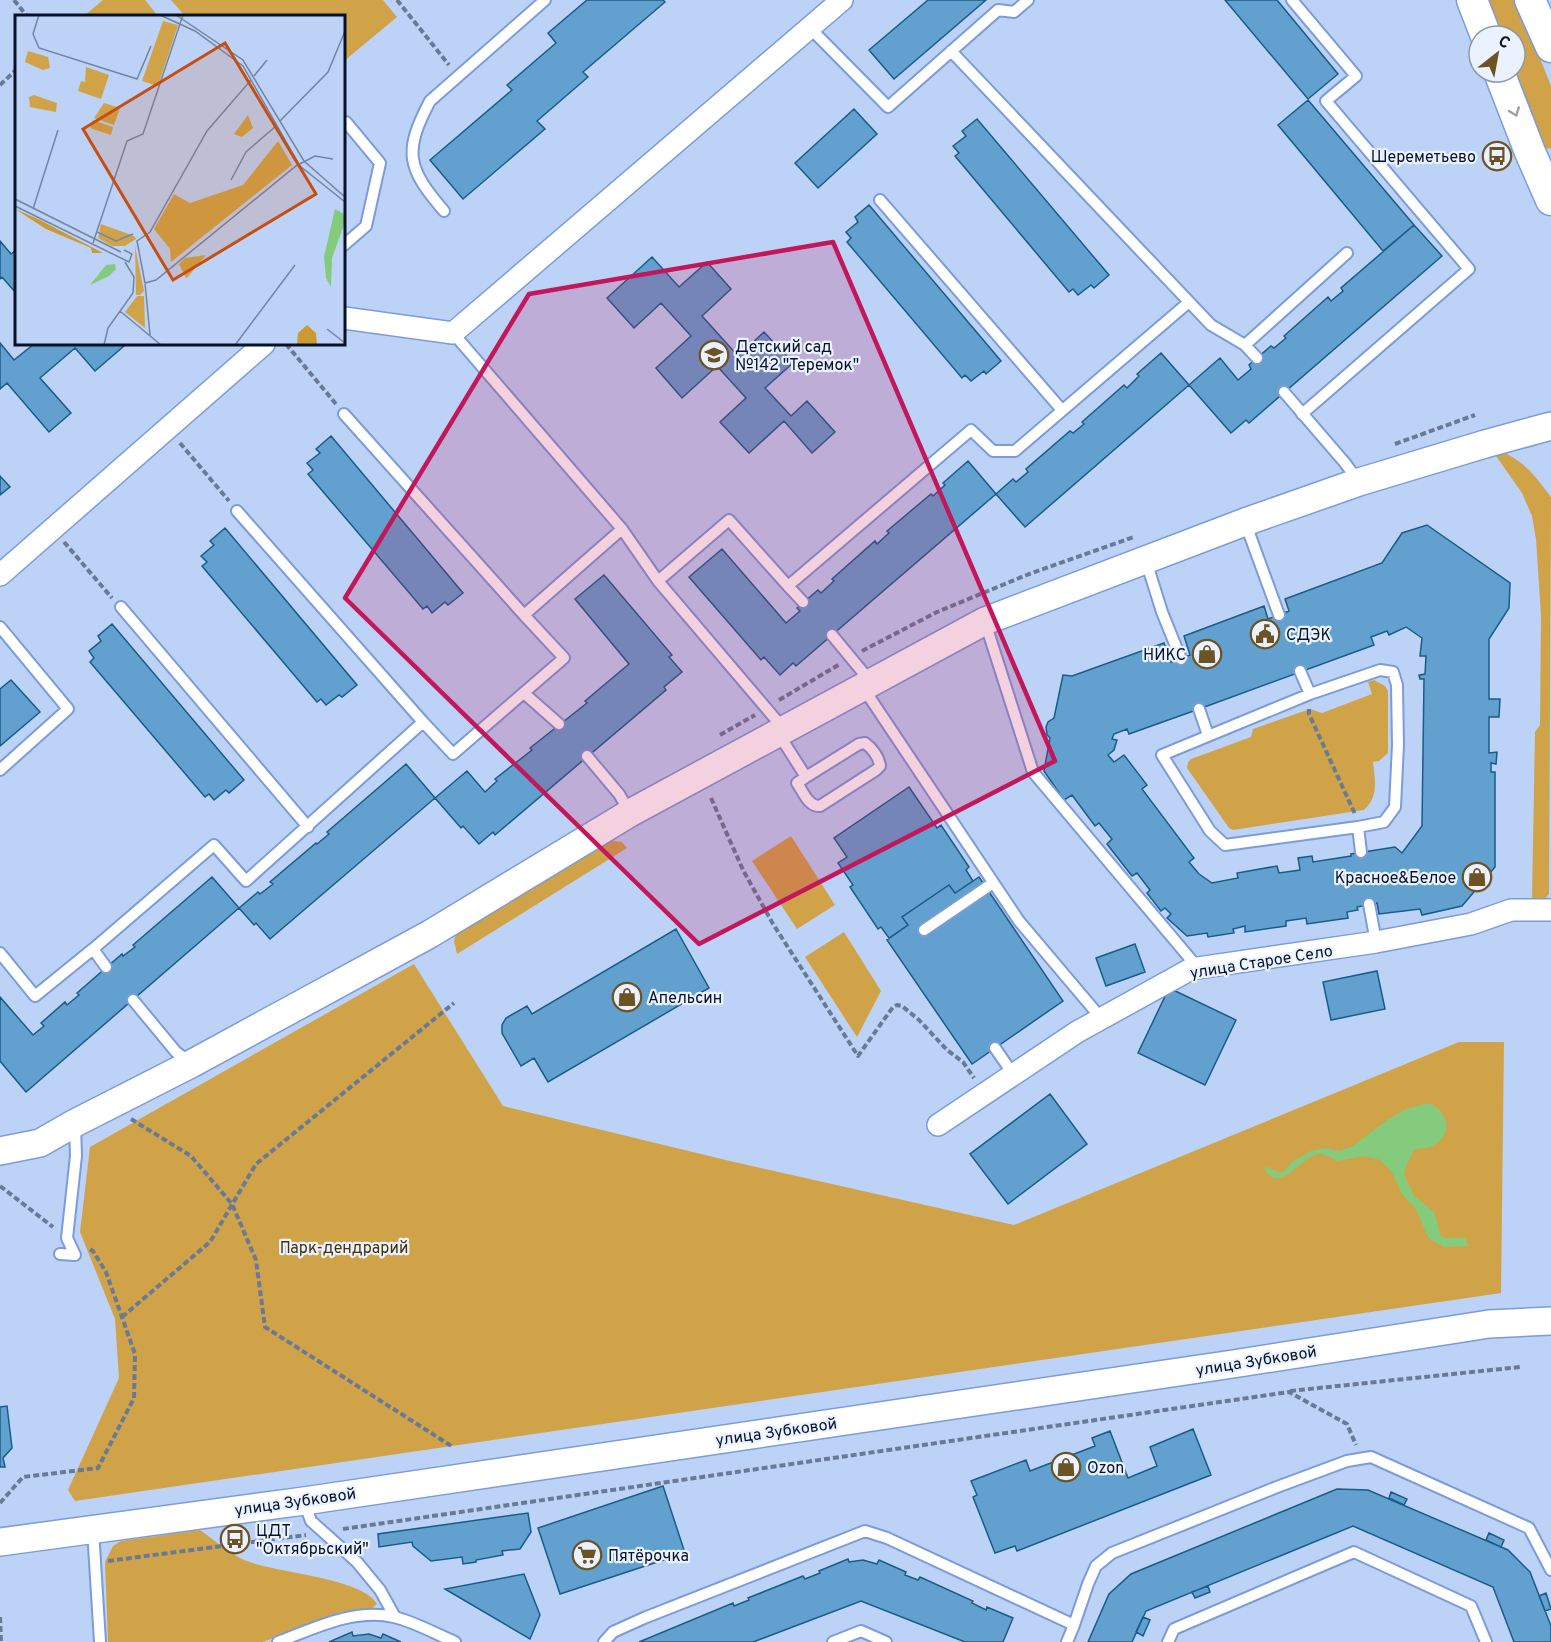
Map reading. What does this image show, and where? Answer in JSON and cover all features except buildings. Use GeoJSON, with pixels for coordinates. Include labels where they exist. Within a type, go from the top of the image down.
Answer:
{"type":"FeatureCollection","features":[{"type":"Feature","properties":{"kind":"main road"},"geometry":{"type":"LineString","coordinates":[[1472,0],[1481,24]]}},
{"type":"Feature","properties":{"kind":"main road"},"geometry":{"type":"LineString","coordinates":[[1530,0],[1551,47]]}},
{"type":"Feature","properties":{"kind":"main road"},"geometry":{"type":"LineString","coordinates":[[1505,84],[1549,188]]}},
{"type":"Feature","properties":{"kind":"street"},"geometry":{"type":"LineString","coordinates":[[345,318],[453,333],[842,0]]}},
{"type":"Feature","properties":{"kind":"street"},"geometry":{"type":"LineString","coordinates":[[0,575],[263,345]]}},
{"type":"Feature","properties":{"kind":"street"},"geometry":{"type":"LineString","coordinates":[[0,1151],[40,1143],[191,1064],[430,934],[630,813],[985,621],[1245,522],[1359,482],[1551,426]]}},
{"type":"Feature","properties":{"kind":"street","name":"улица Старое Село"},"geometry":{"type":"LineString","coordinates":[[938,1125],[1077,1032],[1191,969],[1376,942],[1471,924],[1511,910],[1551,910]]}},
{"type":"Feature","properties":{"kind":"street","name":"улица Зубковой"},"geometry":{"type":"LineString","coordinates":[[0,1542],[304,1501],[1221,1366],[1489,1324],[1524,1321],[1551,1322]]}},
{"type":"Feature","properties":{"kind":"lane"},"geometry":{"type":"LineString","coordinates":[[444,211],[426,190],[413,168],[412,145],[420,119],[430,101],[544,0]]}},
{"type":"Feature","properties":{"kind":"lane"},"geometry":{"type":"LineString","coordinates":[[810,28],[888,107],[998,10],[1014,12],[1028,0]]}},
{"type":"Feature","properties":{"kind":"lane"},"geometry":{"type":"LineString","coordinates":[[1292,0],[1356,76],[1326,101],[1469,269],[1302,414]]}},
{"type":"Feature","properties":{"kind":"lane"},"geometry":{"type":"LineString","coordinates":[[951,51],[1211,325],[1245,345],[1257,358]]}},
{"type":"Feature","properties":{"kind":"lane"},"geometry":{"type":"LineString","coordinates":[[345,122],[380,163],[366,226],[345,244]]}},
{"type":"Feature","properties":{"kind":"lane"},"geometry":{"type":"LineString","coordinates":[[880,200],[1061,410]]}},
{"type":"Feature","properties":{"kind":"lane"},"geometry":{"type":"LineString","coordinates":[[1245,345],[1347,253]]}},
{"type":"Feature","properties":{"kind":"lane"},"geometry":{"type":"LineString","coordinates":[[788,586],[971,430],[993,451],[1015,451],[1189,302]]}},
{"type":"Feature","properties":{"kind":"lane"},"geometry":{"type":"LineString","coordinates":[[453,333],[622,529],[658,580],[781,731],[806,777]]}},
{"type":"Feature","properties":{"kind":"lane"},"geometry":{"type":"LineString","coordinates":[[1284,392],[1359,482]]}},
{"type":"Feature","properties":{"kind":"lane"},"geometry":{"type":"LineString","coordinates":[[237,511],[453,754],[525,694],[564,658],[344,414]]}},
{"type":"Feature","properties":{"kind":"lane"},"geometry":{"type":"LineString","coordinates":[[658,580],[729,520],[803,602]]}},
{"type":"Feature","properties":{"kind":"lane"},"geometry":{"type":"LineString","coordinates":[[1245,522],[1279,615]]}},
{"type":"Feature","properties":{"kind":"lane"},"geometry":{"type":"LineString","coordinates":[[524,615],[622,529]]}},
{"type":"Feature","properties":{"kind":"lane"},"geometry":{"type":"LineString","coordinates":[[1146,561],[1162,612],[1181,658]]}},
{"type":"Feature","properties":{"kind":"lane"},"geometry":{"type":"LineString","coordinates":[[121,607],[308,827]]}},
{"type":"Feature","properties":{"kind":"lane"},"geometry":{"type":"LineString","coordinates":[[985,621],[1033,772],[1198,968]]}},
{"type":"Feature","properties":{"kind":"lane"},"geometry":{"type":"LineString","coordinates":[[0,627],[68,709],[0,770]]}},
{"type":"Feature","properties":{"kind":"lane"},"geometry":{"type":"LineString","coordinates":[[832,635],[1019,921],[1101,1018]]}},
{"type":"Feature","properties":{"kind":"lane"},"geometry":{"type":"LineString","coordinates":[[1380,670],[1393,672],[1397,685],[1395,807],[1383,822],[1226,845],[1209,831],[1162,755],[1208,735],[1310,694],[1380,670]]}},
{"type":"Feature","properties":{"kind":"lane"},"geometry":{"type":"LineString","coordinates":[[1300,671],[1310,694]]}},
{"type":"Feature","properties":{"kind":"lane"},"geometry":{"type":"LineString","coordinates":[[525,694],[559,724]]}},
{"type":"Feature","properties":{"kind":"lane"},"geometry":{"type":"LineString","coordinates":[[1199,709],[1208,735]]}},
{"type":"Feature","properties":{"kind":"lane"},"geometry":{"type":"LineString","coordinates":[[0,953],[35,996],[214,845],[246,881],[423,722]]}},
{"type":"Feature","properties":{"kind":"lane"},"geometry":{"type":"LineString","coordinates":[[864,743],[870,746],[880,766],[820,806],[810,804],[797,783],[806,777],[864,743]]}},
{"type":"Feature","properties":{"kind":"lane"},"geometry":{"type":"LineString","coordinates":[[587,756],[619,794],[630,813]]}},
{"type":"Feature","properties":{"kind":"lane"},"geometry":{"type":"LineString","coordinates":[[1358,826],[1361,852]]}},
{"type":"Feature","properties":{"kind":"lane"},"geometry":{"type":"LineString","coordinates":[[924,930],[993,883]]}},
{"type":"Feature","properties":{"kind":"lane"},"geometry":{"type":"LineString","coordinates":[[1369,904],[1376,942]]}},
{"type":"Feature","properties":{"kind":"lane"},"geometry":{"type":"LineString","coordinates":[[93,949],[106,968]]}},
{"type":"Feature","properties":{"kind":"lane"},"geometry":{"type":"LineString","coordinates":[[133,1000],[176,1052],[191,1064]]}},
{"type":"Feature","properties":{"kind":"lane"},"geometry":{"type":"LineString","coordinates":[[995,1048],[1013,1074]]}},
{"type":"Feature","properties":{"kind":"lane"},"geometry":{"type":"LineString","coordinates":[[60,1254],[75,1255],[67,1238],[76,1156],[75,1123]]}},
{"type":"Feature","properties":{"kind":"lane"},"geometry":{"type":"LineString","coordinates":[[1067,1642],[1096,1566],[1112,1553],[1277,1487],[1347,1461],[1371,1456],[1529,1528],[1551,1570]]}},
{"type":"Feature","properties":{"kind":"lane"},"geometry":{"type":"LineString","coordinates":[[304,1501],[311,1521],[357,1562],[380,1590],[394,1617]]}},
{"type":"Feature","properties":{"kind":"lane"},"geometry":{"type":"LineString","coordinates":[[93,1530],[100,1642]]}},
{"type":"Feature","properties":{"kind":"lane"},"geometry":{"type":"LineString","coordinates":[[604,1642],[613,1632],[644,1618],[865,1531],[887,1538],[1074,1625]]}},
{"type":"Feature","properties":{"kind":"lane"},"geometry":{"type":"LineString","coordinates":[[1168,1642],[1174,1629],[1354,1552],[1471,1606],[1486,1642]]}},
{"type":"Feature","properties":{"kind":"lane"},"geometry":{"type":"LineString","coordinates":[[278,1642],[341,1618],[366,1615],[394,1617],[455,1642]]}},
{"type":"Feature","properties":{"kind":"lane"},"geometry":{"type":"LineString","coordinates":[[833,1642],[861,1631],[886,1642]]}},
{"type":"Feature","properties":{"kind":"path"},"geometry":{"type":"LineString","coordinates":[[14,0],[26,15]]}},
{"type":"Feature","properties":{"kind":"path"},"geometry":{"type":"LineString","coordinates":[[397,0],[458,75]]}},
{"type":"Feature","properties":{"kind":"path"},"geometry":{"type":"LineString","coordinates":[[0,85],[15,71]]}},
{"type":"Feature","properties":{"kind":"path"},"geometry":{"type":"LineString","coordinates":[[287,345],[344,414]]}},
{"type":"Feature","properties":{"kind":"path"},"geometry":{"type":"LineString","coordinates":[[167,428],[237,511]]}},
{"type":"Feature","properties":{"kind":"path"},"geometry":{"type":"LineString","coordinates":[[53,529],[121,607]]}},
{"type":"Feature","properties":{"kind":"path"},"geometry":{"type":"LineString","coordinates":[[1310,694],[1309,714],[1354,812],[1358,826]]}},
{"type":"Feature","properties":{"kind":"path"},"geometry":{"type":"LineString","coordinates":[[711,798],[743,870],[773,924],[858,1056],[893,1007],[902,1006],[919,1020],[947,1050],[963,1062],[985,1093]]}},
{"type":"Feature","properties":{"kind":"path"},"geometry":{"type":"LineString","coordinates":[[122,1317],[210,1242],[256,1164],[454,1003]]}},
{"type":"Feature","properties":{"kind":"path"},"geometry":{"type":"LineString","coordinates":[[110,1106],[191,1156],[232,1204],[256,1260],[266,1327],[453,1447]]}},
{"type":"Feature","properties":{"kind":"path"},"geometry":{"type":"LineString","coordinates":[[0,1186],[67,1238],[93,1251],[106,1272],[135,1354],[134,1398],[98,1468],[23,1477],[0,1503]]}},
{"type":"Feature","properties":{"kind":"path"},"geometry":{"type":"LineString","coordinates":[[96,1563],[1289,1392],[1520,1367]]}},
{"type":"Feature","properties":{"kind":"path"},"geometry":{"type":"LineString","coordinates":[[1289,1392],[1347,1424],[1362,1458]]}},
{"type":"Feature","properties":{"kind":"path"},"geometry":{"type":"LineString","coordinates":[[0,1617],[1,1642]]}},
{"type":"Feature","properties":{"kind":"highlighted area"},"geometry":{"type":"Polygon","coordinates":[[[833,242],[1055,761],[699,944],[345,598],[529,294],[833,242]]]}},
{"type":"Feature","properties":{"kind":"green space"},"geometry":{"type":"Polygon","coordinates":[[[103,0],[145,0],[157,15],[85,15],[103,0]]]}},
{"type":"Feature","properties":{"kind":"green space"},"geometry":{"type":"Polygon","coordinates":[[[171,0],[383,0],[397,17],[345,60],[345,15],[184,15],[171,0]]]}},
{"type":"Feature","properties":{"kind":"green space"},"geometry":{"type":"Polygon","coordinates":[[[1486,0],[1517,0],[1526,24],[1495,24],[1486,0]]]}},
{"type":"Feature","properties":{"kind":"green space"},"geometry":{"type":"Polygon","coordinates":[[[1527,25],[1551,86],[1551,148],[1544,149],[1520,84],[1527,84],[1527,25]]]}},
{"type":"Feature","properties":{"kind":"green space"},"geometry":{"type":"Polygon","coordinates":[[[1489,446],[1517,460],[1537,479],[1551,497],[1549,894],[1543,901],[1536,903],[1532,899],[1535,732],[1540,725],[1541,616],[1536,539],[1532,516],[1522,493],[1489,446]]]}},
{"type":"Feature","properties":{"kind":"green space"},"geometry":{"type":"Polygon","coordinates":[[[1374,680],[1385,686],[1388,691],[1388,753],[1379,761],[1373,762],[1374,794],[1369,805],[1364,810],[1233,830],[1229,828],[1187,768],[1188,762],[1251,737],[1253,729],[1310,709],[1322,713],[1372,694],[1368,682],[1374,680]]]}},
{"type":"Feature","properties":{"kind":"green space"},"geometry":{"type":"Polygon","coordinates":[[[791,836],[835,905],[797,929],[752,861],[791,836]]]}},
{"type":"Feature","properties":{"kind":"green space"},"geometry":{"type":"Polygon","coordinates":[[[608,840],[622,842],[627,848],[457,954],[454,941],[456,934],[608,840]]]}},
{"type":"Feature","properties":{"kind":"green space"},"geometry":{"type":"Polygon","coordinates":[[[844,932],[881,991],[857,1037],[805,957],[844,932]]]}},
{"type":"Feature","properties":{"kind":"green space","name":"Парк-дендрарий"},"geometry":{"type":"Polygon","coordinates":[[[414,964],[503,1106],[734,1162],[1014,1225],[1459,1042],[1504,1042],[1501,1293],[75,1501],[68,1490],[119,1378],[115,1319],[80,1232],[90,1147],[414,964]]]}},
{"type":"Feature","properties":{"kind":"green space"},"geometry":{"type":"Polygon","coordinates":[[[200,1530],[242,1559],[354,1588],[368,1595],[377,1604],[371,1609],[341,1612],[263,1642],[108,1642],[105,1562],[113,1546],[121,1541],[200,1530]]]}},
{"type":"Feature","properties":{"kind":"shaded area"},"geometry":{"type":"Polygon","coordinates":[[[1429,1103],[1441,1111],[1444,1117],[1446,1129],[1444,1135],[1432,1146],[1414,1150],[1404,1174],[1414,1196],[1434,1212],[1441,1236],[1466,1238],[1468,1246],[1444,1247],[1430,1239],[1416,1209],[1402,1194],[1392,1172],[1380,1160],[1364,1156],[1337,1161],[1320,1154],[1305,1161],[1284,1177],[1277,1178],[1270,1176],[1264,1168],[1267,1167],[1279,1173],[1311,1151],[1325,1148],[1340,1151],[1353,1146],[1387,1120],[1406,1109],[1429,1103]]]}},
{"type":"Feature","properties":{"kind":"place","name":"Шереметьево"},"geometry":{"type":"Point","coordinates":[1497,156]}},
{"type":"Feature","properties":{"kind":"place","name":"Детский сад №142 \"Теремок\""},"geometry":{"type":"Point","coordinates":[714,355]}},
{"type":"Feature","properties":{"kind":"place","name":"СДЭК"},"geometry":{"type":"Point","coordinates":[1265,634]}},
{"type":"Feature","properties":{"kind":"place","name":"НИКС"},"geometry":{"type":"Point","coordinates":[1207,654]}},
{"type":"Feature","properties":{"kind":"place","name":"Красное&Белое"},"geometry":{"type":"Point","coordinates":[1477,877]}},
{"type":"Feature","properties":{"kind":"place","name":"Апельсин"},"geometry":{"type":"Point","coordinates":[627,997]}},
{"type":"Feature","properties":{"kind":"place","name":"Ozon"},"geometry":{"type":"Point","coordinates":[1066,1467]}},
{"type":"Feature","properties":{"kind":"place","name":"ЦДТ \"Октябрьский\""},"geometry":{"type":"Point","coordinates":[235,1539]}},
{"type":"Feature","properties":{"kind":"place","name":"Пятёрочка"},"geometry":{"type":"Point","coordinates":[587,1555]}}]}
